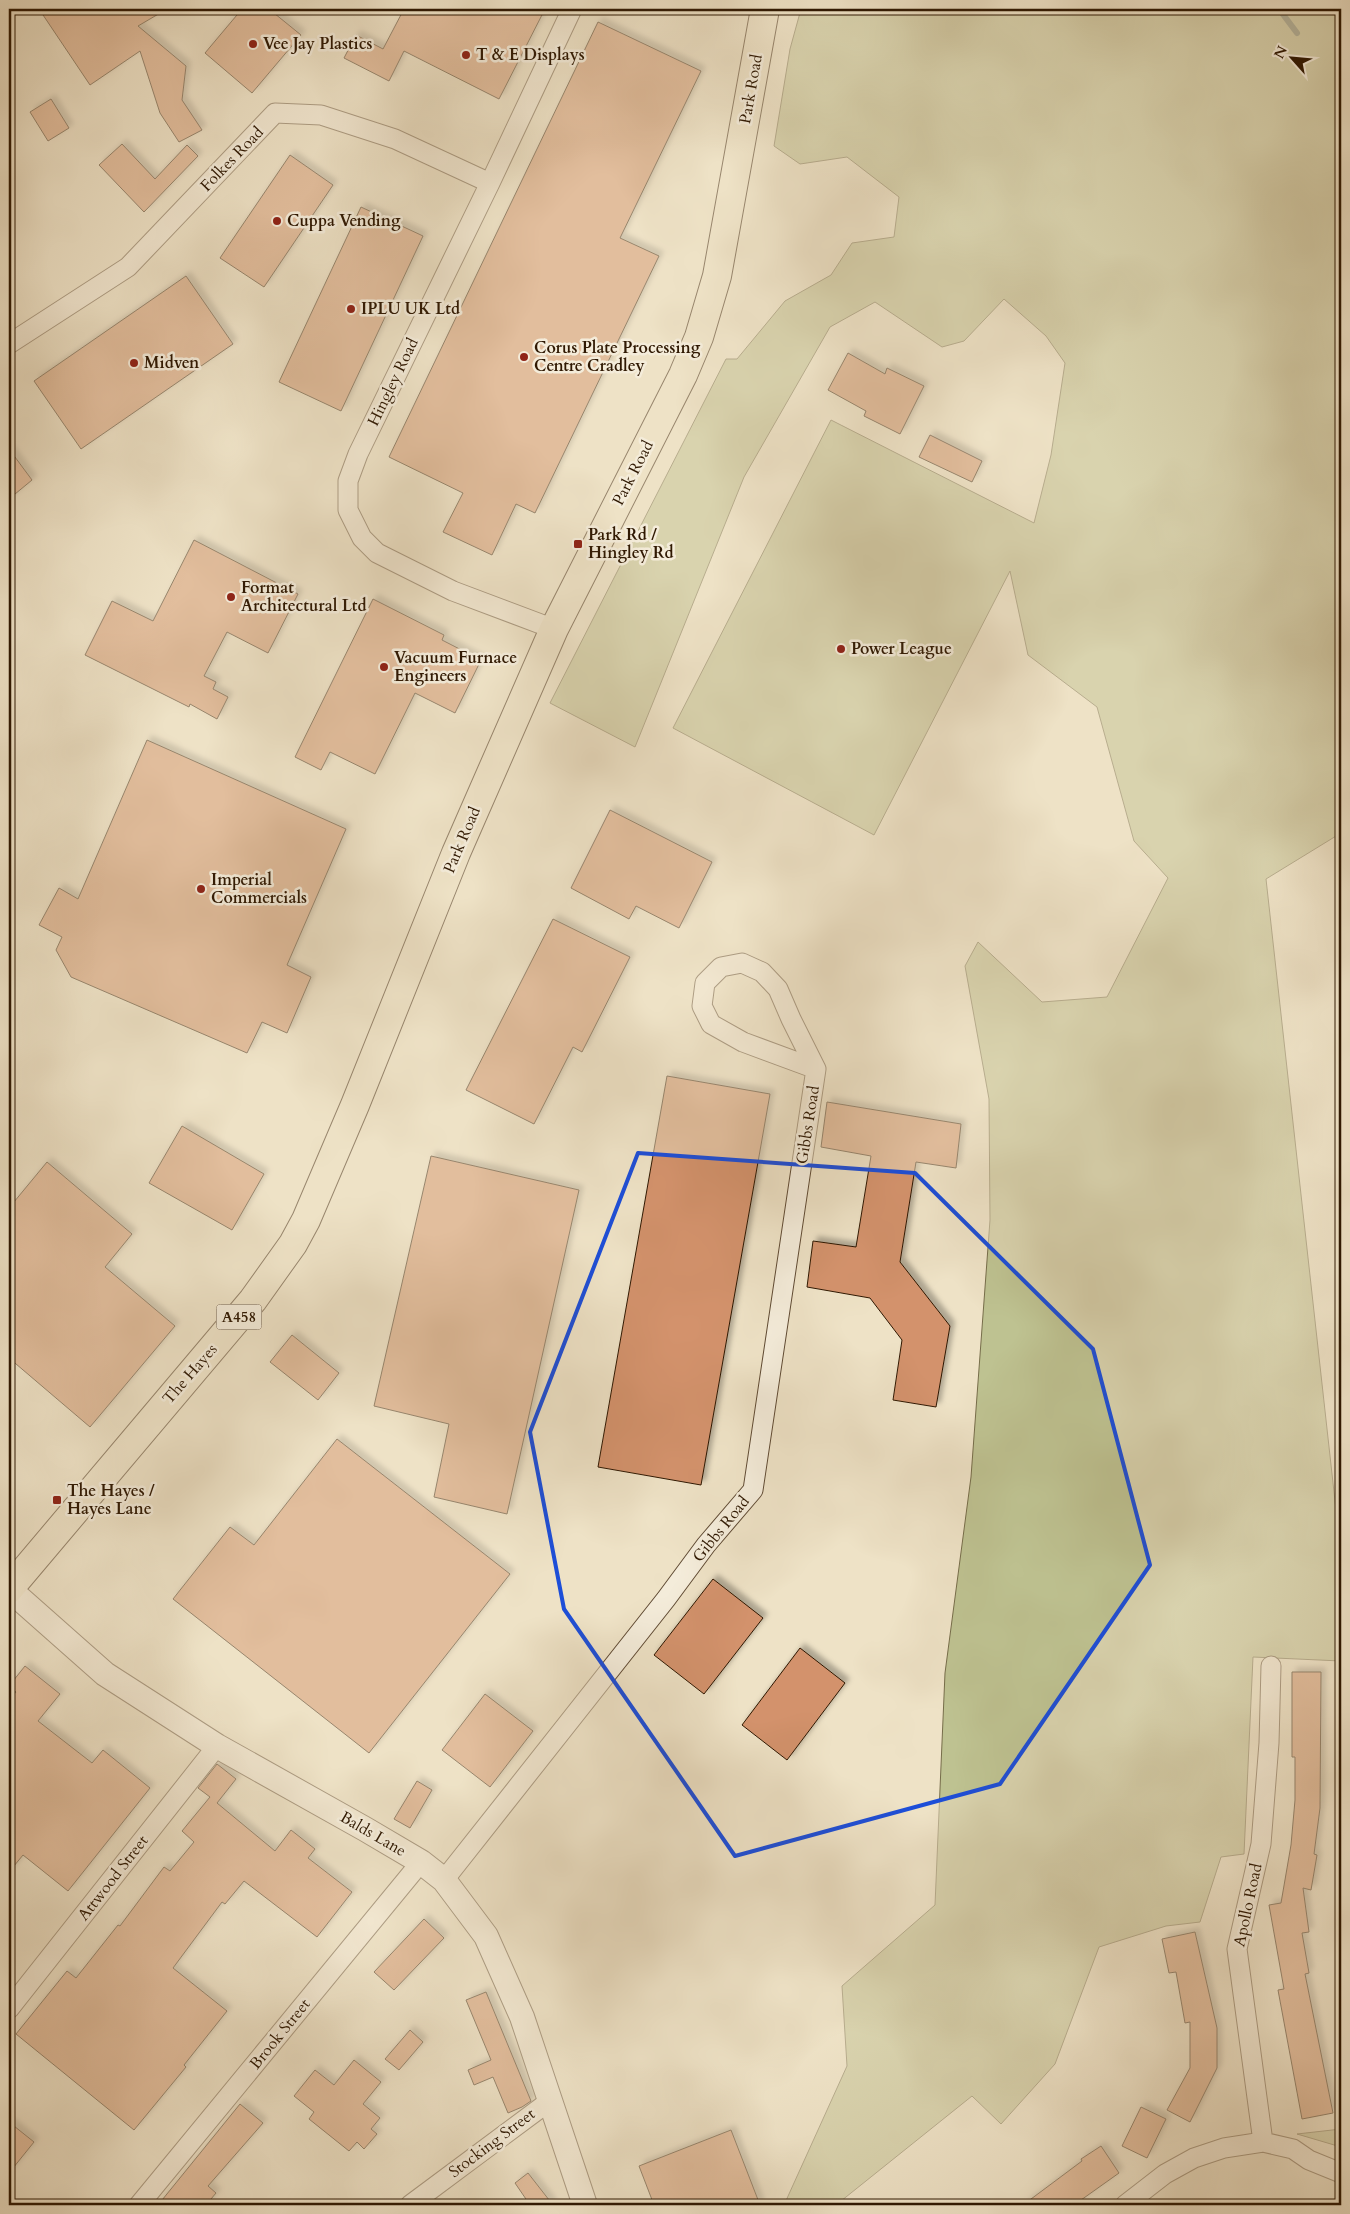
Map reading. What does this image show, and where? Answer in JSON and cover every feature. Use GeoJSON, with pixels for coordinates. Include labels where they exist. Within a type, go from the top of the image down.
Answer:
{"type":"FeatureCollection","features":[{"type":"Feature","properties":{"kind":"highway","name":"Park Road"},"geometry":{"type":"LineString","coordinates":[[397,999],[456,853],[554,629],[683,375],[710,307],[765,9]]}},
{"type":"Feature","properties":{"kind":"highway","name":"The Hayes"},"geometry":{"type":"LineString","coordinates":[[11,1582],[230,1327],[293,1244],[306,1220],[348,1123],[397,999]]}},
{"type":"Feature","properties":{"kind":"street","name":"Hingley Road"},"geometry":{"type":"LineString","coordinates":[[554,629],[453,591],[377,553],[362,538],[348,510],[348,480],[358,454],[490,183],[572,9]]}},
{"type":"Feature","properties":{"kind":"street","name":"Folkes Road"},"geometry":{"type":"LineString","coordinates":[[9,344],[128,267],[275,114],[321,115],[395,139],[490,183]]}},
{"type":"Feature","properties":{"kind":"street","name":"Gibbs Road"},"geometry":{"type":"LineString","coordinates":[[444,1880],[666,1600],[706,1545],[753,1490],[816,1069],[778,989],[762,972],[742,963],[721,967],[705,983],[702,1006],[711,1024],[743,1042],[816,1069]]}},
{"type":"Feature","properties":{"kind":"street","name":"Balds Lane"},"geometry":{"type":"LineString","coordinates":[[11,1582],[105,1674],[217,1746],[421,1862],[444,1880],[486,1936],[522,2017],[585,2205]]}},
{"type":"Feature","properties":{"kind":"street","name":"Apollo Road"},"geometry":{"type":"LineString","coordinates":[[1263,2142],[1238,1949],[1261,1844],[1269,1743],[1271,1666]]}},
{"type":"Feature","properties":{"kind":"street","name":"Attwood Street"},"geometry":{"type":"LineString","coordinates":[[9,2009],[217,1746]]}},
{"type":"Feature","properties":{"kind":"street","name":"Brook Street"},"geometry":{"type":"LineString","coordinates":[[139,2205],[421,1862]]}},
{"type":"Feature","properties":{"kind":"street","name":"Stocking Street"},"geometry":{"type":"LineString","coordinates":[[410,2205],[551,2100]]}},
{"type":"Feature","properties":{"kind":"street"},"geometry":{"type":"LineString","coordinates":[[1125,2205],[1165,2174],[1194,2158],[1224,2148],[1263,2142],[1293,2150],[1309,2160],[1341,2173]]}},
{"type":"Feature","properties":{"kind":"highlighted area"},"geometry":{"type":"Polygon","coordinates":[[[638,1153],[915,1173],[1093,1349],[1150,1565],[1000,1784],[735,1856],[564,1609],[530,1432],[638,1153]]]}},
{"type":"Feature","properties":{"kind":"green space"},"geometry":{"type":"Polygon","coordinates":[[[801,9],[1341,9],[1341,833],[1266,879],[1341,1555],[1341,1661],[1253,1657],[1244,1854],[1221,1857],[1200,1922],[1166,1926],[1099,1947],[1055,2064],[1001,2124],[972,2096],[836,2205],[784,2205],[847,2066],[842,1986],[935,1905],[945,1673],[971,1477],[990,1220],[989,1099],[965,966],[978,942],[1042,1002],[1107,997],[1168,878],[1134,841],[1097,707],[1028,655],[1010,571],[874,835],[673,728],[831,420],[1034,523],[1051,455],[1065,363],[1046,336],[1004,299],[964,341],[942,347],[875,302],[830,327],[744,477],[635,747],[550,703],[726,359],[737,359],[785,301],[831,275],[852,243],[894,237],[899,197],[847,157],[800,164],[774,146],[790,49],[801,9]]]}},
{"type":"Feature","properties":{"kind":"green space"},"geometry":{"type":"Polygon","coordinates":[[[1341,2129],[1341,2147],[1297,2134],[1341,2129]]]}},
{"type":"Feature","properties":{"kind":"building"},"geometry":{"type":"Polygon","coordinates":[[[39,9],[167,9],[138,26],[186,66],[182,100],[202,130],[179,142],[160,113],[140,51],[90,85],[39,9]]]}},
{"type":"Feature","properties":{"kind":"building","name":"Vee Jay Plastics"},"geometry":{"type":"Polygon","coordinates":[[[242,9],[269,9],[301,35],[252,93],[205,53],[242,9]]]}},
{"type":"Feature","properties":{"kind":"building","name":"T & E Displays"},"geometry":{"type":"Polygon","coordinates":[[[404,9],[545,9],[499,99],[404,51],[389,81],[344,58],[356,35],[383,49],[404,9]]]}},
{"type":"Feature","properties":{"kind":"building","name":"Corus Plate Processing Centre Cradley"},"geometry":{"type":"Polygon","coordinates":[[[598,22],[701,71],[620,238],[659,256],[535,513],[516,504],[492,555],[443,532],[463,493],[389,457],[598,22]]]}},
{"type":"Feature","properties":{"kind":"building"},"geometry":{"type":"Polygon","coordinates":[[[51,99],[69,128],[48,141],[30,112],[51,99]]]}},
{"type":"Feature","properties":{"kind":"building"},"geometry":{"type":"Polygon","coordinates":[[[122,144],[155,179],[187,145],[198,156],[144,212],[99,165],[122,144]]]}},
{"type":"Feature","properties":{"kind":"building","name":"Cuppa Vending"},"geometry":{"type":"Polygon","coordinates":[[[290,155],[333,185],[264,287],[220,258],[290,155]]]}},
{"type":"Feature","properties":{"kind":"building","name":"IPLU UK Ltd"},"geometry":{"type":"Polygon","coordinates":[[[361,207],[423,236],[341,411],[279,382],[361,207]]]}},
{"type":"Feature","properties":{"kind":"building","name":"Midven"},"geometry":{"type":"Polygon","coordinates":[[[186,276],[233,344],[81,449],[34,381],[186,276]]]}},
{"type":"Feature","properties":{"kind":"building"},"geometry":{"type":"Polygon","coordinates":[[[848,353],[885,374],[887,368],[924,386],[900,434],[864,416],[866,411],[828,390],[848,353]]]}},
{"type":"Feature","properties":{"kind":"building"},"geometry":{"type":"Polygon","coordinates":[[[930,435],[982,461],[972,482],[919,457],[930,435]]]}},
{"type":"Feature","properties":{"kind":"building"},"geometry":{"type":"Polygon","coordinates":[[[9,449],[32,480],[9,499],[9,449]]]}},
{"type":"Feature","properties":{"kind":"building"},"geometry":{"type":"Polygon","coordinates":[[[194,540],[298,594],[268,653],[227,632],[204,676],[216,682],[213,689],[228,697],[217,719],[190,704],[189,707],[85,655],[112,601],[153,621],[194,540]]]}},
{"type":"Feature","properties":{"kind":"building","name":"Vacuum Furnace Engineers"},"geometry":{"type":"Polygon","coordinates":[[[373,599],[444,635],[442,640],[481,660],[455,713],[415,693],[375,774],[330,752],[321,770],[295,757],[373,599]]]}},
{"type":"Feature","properties":{"kind":"building","name":"Imperial Commercials"},"geometry":{"type":"Polygon","coordinates":[[[147,740],[346,829],[287,965],[311,977],[287,1033],[262,1022],[247,1053],[71,977],[56,950],[62,937],[39,925],[59,888],[78,899],[147,740]]]}},
{"type":"Feature","properties":{"kind":"building"},"geometry":{"type":"Polygon","coordinates":[[[610,810],[712,862],[679,928],[636,906],[629,919],[571,888],[610,810]]]}},
{"type":"Feature","properties":{"kind":"building"},"geometry":{"type":"Polygon","coordinates":[[[553,919],[630,957],[582,1052],[573,1047],[534,1124],[466,1090],[553,919]]]}},
{"type":"Feature","properties":{"kind":"building"},"geometry":{"type":"Polygon","coordinates":[[[667,1076],[770,1094],[701,1485],[598,1467],[667,1076]]]}},
{"type":"Feature","properties":{"kind":"building"},"geometry":{"type":"Polygon","coordinates":[[[827,1102],[961,1124],[956,1168],[916,1162],[900,1262],[950,1326],[936,1407],[893,1400],[902,1340],[870,1298],[807,1287],[813,1241],[856,1247],[871,1156],[821,1147],[827,1102]]]}},
{"type":"Feature","properties":{"kind":"building"},"geometry":{"type":"Polygon","coordinates":[[[182,1126],[264,1174],[232,1230],[149,1183],[182,1126]]]}},
{"type":"Feature","properties":{"kind":"building"},"geometry":{"type":"Polygon","coordinates":[[[431,1156],[579,1190],[507,1514],[434,1497],[449,1424],[374,1406],[431,1156]]]}},
{"type":"Feature","properties":{"kind":"building"},"geometry":{"type":"Polygon","coordinates":[[[47,1162],[132,1234],[105,1267],[175,1326],[90,1427],[9,1358],[9,1208],[47,1162]]]}},
{"type":"Feature","properties":{"kind":"building"},"geometry":{"type":"Polygon","coordinates":[[[292,1335],[339,1373],[318,1400],[270,1362],[292,1335]]]}},
{"type":"Feature","properties":{"kind":"building"},"geometry":{"type":"Polygon","coordinates":[[[337,1439],[510,1574],[369,1753],[173,1599],[230,1527],[254,1545],[337,1439]]]}},
{"type":"Feature","properties":{"kind":"building"},"geometry":{"type":"Polygon","coordinates":[[[713,1579],[763,1618],[704,1694],[654,1655],[713,1579]]]}},
{"type":"Feature","properties":{"kind":"building"},"geometry":{"type":"Polygon","coordinates":[[[800,1648],[845,1683],[787,1760],[742,1725],[800,1648]]]}},
{"type":"Feature","properties":{"kind":"building"},"geometry":{"type":"Polygon","coordinates":[[[25,1666],[60,1694],[38,1721],[92,1763],[103,1750],[150,1788],[68,1891],[23,1855],[9,1872],[9,1700],[16,1692],[9,1686],[25,1666]]]}},
{"type":"Feature","properties":{"kind":"building"},"geometry":{"type":"Polygon","coordinates":[[[1292,1672],[1321,1672],[1320,1808],[1314,1854],[1317,1855],[1311,1890],[1303,1888],[1309,1932],[1302,1933],[1309,1973],[1305,1974],[1333,2113],[1302,2119],[1278,1990],[1284,1989],[1269,1905],[1281,1903],[1291,1845],[1295,1800],[1295,1757],[1292,1757],[1292,1672]]]}},
{"type":"Feature","properties":{"kind":"building"},"geometry":{"type":"Polygon","coordinates":[[[485,1694],[533,1731],[490,1787],[442,1750],[485,1694]]]}},
{"type":"Feature","properties":{"kind":"building"},"geometry":{"type":"Polygon","coordinates":[[[217,1764],[236,1779],[217,1803],[275,1851],[291,1830],[315,1849],[308,1858],[352,1892],[317,1937],[244,1881],[225,1904],[222,1902],[173,1968],[227,2011],[184,2065],[186,2067],[134,2130],[16,2034],[67,1971],[76,1978],[118,1925],[120,1926],[164,1867],[170,1871],[194,1842],[182,1831],[210,1797],[198,1788],[217,1764]]]}},
{"type":"Feature","properties":{"kind":"building"},"geometry":{"type":"Polygon","coordinates":[[[417,1781],[432,1790],[410,1828],[394,1819],[417,1781]]]}},
{"type":"Feature","properties":{"kind":"building"},"geometry":{"type":"Polygon","coordinates":[[[424,1919],[444,1938],[394,1990],[374,1972],[424,1919]]]}},
{"type":"Feature","properties":{"kind":"building"},"geometry":{"type":"Polygon","coordinates":[[[1195,1932],[1217,2028],[1217,2068],[1190,2122],[1167,2110],[1190,2068],[1190,2022],[1185,2023],[1176,1972],[1169,1973],[1162,1939],[1195,1932]]]}},
{"type":"Feature","properties":{"kind":"building"},"geometry":{"type":"Polygon","coordinates":[[[486,1992],[531,2101],[508,2113],[493,2077],[474,2085],[468,2070],[491,2060],[466,2000],[486,1992]]]}},
{"type":"Feature","properties":{"kind":"building"},"geometry":{"type":"Polygon","coordinates":[[[410,2030],[423,2042],[399,2070],[385,2059],[410,2030]]]}},
{"type":"Feature","properties":{"kind":"building"},"geometry":{"type":"Polygon","coordinates":[[[354,2060],[381,2082],[363,2104],[380,2118],[371,2129],[377,2134],[364,2149],[357,2142],[349,2151],[309,2119],[314,2112],[294,2096],[315,2070],[334,2085],[354,2060]]]}},
{"type":"Feature","properties":{"kind":"building"},"geometry":{"type":"Polygon","coordinates":[[[240,2104],[263,2123],[208,2186],[216,2193],[206,2205],[158,2205],[240,2104]]]}},
{"type":"Feature","properties":{"kind":"building"},"geometry":{"type":"Polygon","coordinates":[[[1141,2107],[1166,2119],[1147,2158],[1122,2146],[1141,2107]]]}},
{"type":"Feature","properties":{"kind":"building"},"geometry":{"type":"Polygon","coordinates":[[[9,2122],[34,2142],[9,2173],[9,2122]]]}},
{"type":"Feature","properties":{"kind":"building"},"geometry":{"type":"Polygon","coordinates":[[[731,2130],[760,2205],[654,2205],[639,2166],[731,2130]]]}},
{"type":"Feature","properties":{"kind":"building"},"geometry":{"type":"Polygon","coordinates":[[[1101,2146],[1119,2173],[1074,2205],[1023,2205],[1082,2161],[1081,2159],[1101,2146]]]}},
{"type":"Feature","properties":{"kind":"building"},"geometry":{"type":"Polygon","coordinates":[[[528,2173],[553,2205],[530,2205],[515,2183],[528,2173]]]}},
{"type":"Feature","properties":{"kind":"waterway"},"geometry":{"type":"LineString","coordinates":[[1279,9],[1297,33]]}},
{"type":"Feature","properties":{"kind":"place","name":"Vee Jay Plastics"},"geometry":{"type":"Point","coordinates":[253,44]}},
{"type":"Feature","properties":{"kind":"place","name":"T & E Displays"},"geometry":{"type":"Point","coordinates":[466,55]}},
{"type":"Feature","properties":{"kind":"place","name":"Cuppa Vending"},"geometry":{"type":"Point","coordinates":[277,221]}},
{"type":"Feature","properties":{"kind":"place","name":"IPLU UK Ltd"},"geometry":{"type":"Point","coordinates":[351,309]}},
{"type":"Feature","properties":{"kind":"place","name":"Corus Plate Processing Centre Cradley"},"geometry":{"type":"Point","coordinates":[524,357]}},
{"type":"Feature","properties":{"kind":"place","name":"Midven"},"geometry":{"type":"Point","coordinates":[134,363]}},
{"type":"Feature","properties":{"kind":"place","name":"Park Rd / Hingley Rd"},"geometry":{"type":"Point","coordinates":[578,544]}},
{"type":"Feature","properties":{"kind":"place","name":"Format Architectural Ltd"},"geometry":{"type":"Point","coordinates":[231,597]}},
{"type":"Feature","properties":{"kind":"place","name":"Power League"},"geometry":{"type":"Point","coordinates":[841,649]}},
{"type":"Feature","properties":{"kind":"place","name":"Vacuum Furnace Engineers"},"geometry":{"type":"Point","coordinates":[384,667]}},
{"type":"Feature","properties":{"kind":"place","name":"Imperial Commercials"},"geometry":{"type":"Point","coordinates":[201,889]}},
{"type":"Feature","properties":{"kind":"place","name":"The Hayes / Hayes Lane"},"geometry":{"type":"Point","coordinates":[57,1500]}}]}
